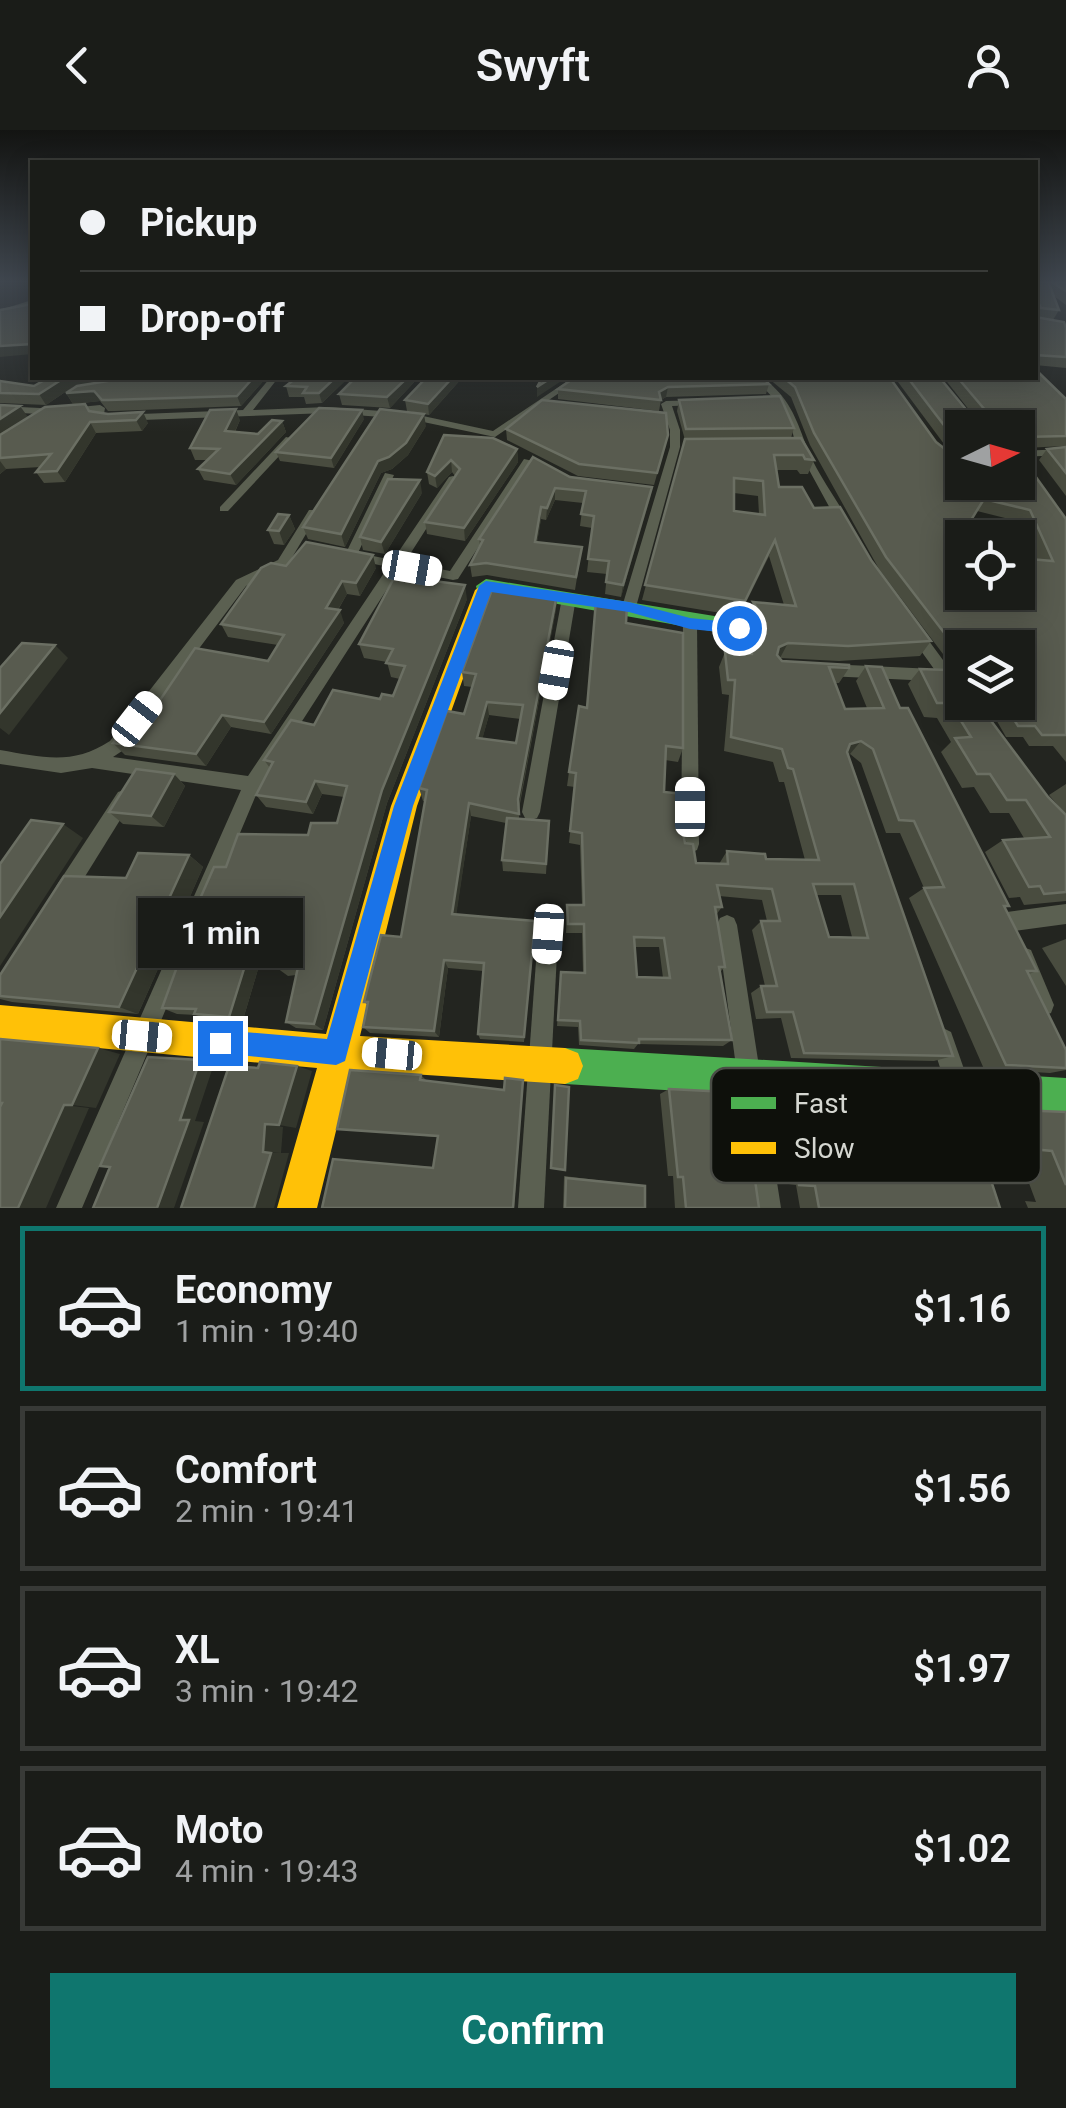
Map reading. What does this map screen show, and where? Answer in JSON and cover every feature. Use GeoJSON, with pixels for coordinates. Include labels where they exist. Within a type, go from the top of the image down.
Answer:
{"type":"FeatureCollection","features":[{"type":"Feature","properties":{"kind":"street"},"geometry":{"type":"LineString","coordinates":[[246,413],[272,380]]}},
{"type":"Feature","properties":{"kind":"street"},"geometry":{"type":"LineString","coordinates":[[0,409],[48,412],[102,403],[100,416],[115,418],[322,410],[394,415],[495,434],[575,380]]}},
{"type":"Feature","properties":{"kind":"street"},"geometry":{"type":"LineString","coordinates":[[761,380],[784,400],[801,446],[854,541]]}},
{"type":"Feature","properties":{"kind":"street"},"geometry":{"type":"LineString","coordinates":[[224,509],[337,399]]}},
{"type":"Feature","properties":{"kind":"street"},"geometry":{"type":"LineString","coordinates":[[765,400],[784,400]]}},
{"type":"Feature","properties":{"kind":"street"},"geometry":{"type":"LineString","coordinates":[[32,423],[64,402]]}},
{"type":"Feature","properties":{"kind":"street"},"geometry":{"type":"LineString","coordinates":[[394,415],[404,402]]}},
{"type":"Feature","properties":{"kind":"street"},"geometry":{"type":"LineString","coordinates":[[629,607],[674,446],[675,430],[666,404],[708,402]]}},
{"type":"Feature","properties":{"kind":"street"},"geometry":{"type":"LineString","coordinates":[[541,404],[559,406]]}},
{"type":"Feature","properties":{"kind":"street"},"geometry":{"type":"LineString","coordinates":[[367,429],[377,414]]}},
{"type":"Feature","properties":{"kind":"street"},"geometry":{"type":"LineString","coordinates":[[652,416],[670,418]]}},
{"type":"Feature","properties":{"kind":"street"},"geometry":{"type":"LineString","coordinates":[[495,434],[494,442],[505,449]]}},
{"type":"Feature","properties":{"kind":"street"},"geometry":{"type":"LineString","coordinates":[[674,446],[691,446]]}},
{"type":"Feature","properties":{"kind":"street"},"geometry":{"type":"LineString","coordinates":[[782,446],[801,446]]}},
{"type":"Feature","properties":{"kind":"street"},"geometry":{"type":"LineString","coordinates":[[1035,456],[1066,452]]}},
{"type":"Feature","properties":{"kind":"street"},"geometry":{"type":"LineString","coordinates":[[332,552],[453,576],[530,461]]}},
{"type":"Feature","properties":{"kind":"street"},"geometry":{"type":"LineString","coordinates":[[351,556],[389,475]]}},
{"type":"Feature","properties":{"kind":"street"},"geometry":{"type":"LineString","coordinates":[[69,1208],[252,784],[452,479]]}},
{"type":"Feature","properties":{"kind":"street"},"geometry":{"type":"LineString","coordinates":[[645,490],[661,492]]}},
{"type":"Feature","properties":{"kind":"street"},"geometry":{"type":"LineString","coordinates":[[96,762],[116,746],[241,583],[276,569],[318,505]]}},
{"type":"Feature","properties":{"kind":"street"},"geometry":{"type":"LineString","coordinates":[[293,544],[312,548]]}},
{"type":"Feature","properties":{"kind":"street"},"geometry":{"type":"LineString","coordinates":[[298,1208],[336,1052],[404,806],[486,586],[629,607],[690,623],[739,628]]}},
{"type":"Feature","properties":{"kind":"street"},"geometry":{"type":"LineString","coordinates":[[531,812],[568,598]]}},
{"type":"Feature","properties":{"kind":"street"},"geometry":{"type":"LineString","coordinates":[[904,617],[945,672]]}},
{"type":"Feature","properties":{"kind":"street"},"geometry":{"type":"LineString","coordinates":[[690,623],[690,844]]}},
{"type":"Feature","properties":{"kind":"street"},"geometry":{"type":"LineString","coordinates":[[817,670],[945,676]]}},
{"type":"Feature","properties":{"kind":"street"},"geometry":{"type":"LineString","coordinates":[[0,757],[68,768],[96,762],[252,784]]}},
{"type":"Feature","properties":{"kind":"street"},"geometry":{"type":"LineString","coordinates":[[51,913],[142,769]]}},
{"type":"Feature","properties":{"kind":"street"},"geometry":{"type":"LineString","coordinates":[[1051,1025],[1003,914],[1066,914]]}},
{"type":"Feature","properties":{"kind":"street"},"geometry":{"type":"LineString","coordinates":[[726,925],[750,1068]]}},
{"type":"Feature","properties":{"kind":"street"},"geometry":{"type":"LineString","coordinates":[[531,1208],[548,934]]}},
{"type":"Feature","properties":{"kind":"street"},"geometry":{"type":"LineString","coordinates":[[935,1016],[952,1068]]}},
{"type":"Feature","properties":{"kind":"street"},"geometry":{"type":"LineString","coordinates":[[0,1022],[336,1052],[711,1073]]}},
{"type":"Feature","properties":{"kind":"street"},"geometry":{"type":"LineString","coordinates":[[1041,1094],[1066,1096]]}},
{"type":"Feature","properties":{"kind":"street"},"geometry":{"type":"LineString","coordinates":[[765,1183],[768,1208]]}},
{"type":"Feature","properties":{"kind":"building"},"geometry":{"type":"Polygon","coordinates":[[[0,331],[30,331],[30,344],[0,346],[0,331]]]}},
{"type":"Feature","properties":{"kind":"building"},"geometry":{"type":"Polygon","coordinates":[[[1038,331],[1066,331],[1066,357],[1038,355],[1038,331]]]}},
{"type":"Feature","properties":{"kind":"building"},"geometry":{"type":"Polygon","coordinates":[[[1038,372],[1066,399],[1066,436],[1035,437],[1035,410],[985,410],[960,380],[1038,380],[1038,372]]]}},
{"type":"Feature","properties":{"kind":"building"},"geometry":{"type":"Polygon","coordinates":[[[44,380],[61,380],[39,394],[0,393],[0,381],[34,386],[44,380]]]}},
{"type":"Feature","properties":{"kind":"building"},"geometry":{"type":"Polygon","coordinates":[[[251,380],[237,396],[102,400],[94,391],[66,393],[77,386],[108,381],[251,380]]]}},
{"type":"Feature","properties":{"kind":"building"},"geometry":{"type":"Polygon","coordinates":[[[294,380],[333,380],[319,393],[303,393],[307,387],[286,386],[294,380]]]}},
{"type":"Feature","properties":{"kind":"building"},"geometry":{"type":"Polygon","coordinates":[[[353,380],[405,380],[387,397],[339,394],[353,380]]]}},
{"type":"Feature","properties":{"kind":"building"},"geometry":{"type":"Polygon","coordinates":[[[424,380],[450,380],[428,404],[405,400],[424,380]]]}},
{"type":"Feature","properties":{"kind":"building"},"geometry":{"type":"Polygon","coordinates":[[[571,380],[765,380],[769,384],[668,387],[659,392],[661,400],[558,389],[571,380]]]}},
{"type":"Feature","properties":{"kind":"building"},"geometry":{"type":"Polygon","coordinates":[[[786,380],[891,380],[945,449],[945,500],[983,500],[971,520],[945,520],[945,610],[1035,610],[1035,559],[1053,561],[1030,510],[988,500],[1035,500],[1035,476],[1066,519],[1066,735],[1042,735],[1035,726],[1018,726],[1014,720],[1035,720],[1035,630],[945,630],[945,634],[886,557],[814,433],[795,387],[786,380]]]}},
{"type":"Feature","properties":{"kind":"building"},"geometry":{"type":"Polygon","coordinates":[[[910,380],[942,380],[967,410],[945,410],[945,426],[910,380]]]}},
{"type":"Feature","properties":{"kind":"building"},"geometry":{"type":"Polygon","coordinates":[[[780,396],[794,428],[686,429],[679,400],[780,396]]]}},
{"type":"Feature","properties":{"kind":"building"},"geometry":{"type":"Polygon","coordinates":[[[542,400],[666,413],[668,435],[657,473],[579,464],[506,429],[542,400]]]}},
{"type":"Feature","properties":{"kind":"building"},"geometry":{"type":"Polygon","coordinates":[[[85,404],[89,411],[108,414],[143,412],[136,420],[90,422],[57,471],[36,472],[51,454],[0,458],[0,435],[45,407],[85,404]]]}},
{"type":"Feature","properties":{"kind":"building"},"geometry":{"type":"Polygon","coordinates":[[[0,405],[20,406],[0,419],[0,405]]]}},
{"type":"Feature","properties":{"kind":"building"},"geometry":{"type":"Polygon","coordinates":[[[319,408],[362,410],[331,458],[276,452],[319,408]]]}},
{"type":"Feature","properties":{"kind":"building"},"geometry":{"type":"Polygon","coordinates":[[[236,409],[225,431],[258,434],[272,420],[282,421],[230,474],[198,469],[219,449],[190,448],[210,410],[236,409]]]}},
{"type":"Feature","properties":{"kind":"building"},"geometry":{"type":"Polygon","coordinates":[[[380,409],[424,414],[406,443],[378,461],[341,534],[303,527],[380,409]]]}},
{"type":"Feature","properties":{"kind":"building"},"geometry":{"type":"Polygon","coordinates":[[[444,435],[493,438],[517,449],[464,528],[425,522],[460,469],[451,460],[435,476],[427,472],[444,435]]]}},
{"type":"Feature","properties":{"kind":"building"},"geometry":{"type":"Polygon","coordinates":[[[801,438],[814,460],[803,455],[774,455],[779,487],[802,487],[814,508],[840,507],[871,560],[931,641],[848,646],[788,643],[779,647],[777,655],[782,661],[849,665],[829,667],[845,709],[884,708],[866,666],[882,667],[900,708],[908,708],[1009,906],[1004,906],[1037,971],[1027,971],[1066,1050],[1066,1068],[1006,1065],[924,888],[944,887],[914,821],[899,820],[873,749],[861,741],[850,744],[847,752],[953,1056],[804,1053],[793,1012],[767,1012],[761,986],[777,986],[761,921],[780,921],[772,889],[717,885],[722,907],[715,907],[725,967],[719,967],[732,1040],[581,1040],[580,1021],[558,1020],[561,972],[585,973],[584,924],[568,924],[567,905],[584,905],[582,833],[570,831],[576,773],[569,772],[579,706],[587,708],[596,601],[627,606],[626,623],[683,633],[683,748],[666,746],[664,792],[683,794],[683,833],[685,843],[693,844],[696,863],[728,864],[727,851],[765,854],[766,859],[819,860],[793,769],[788,768],[782,749],[731,737],[735,680],[728,680],[725,652],[752,654],[753,620],[760,613],[753,602],[796,606],[775,540],[745,601],[645,585],[685,439],[801,438]],[[734,478],[734,511],[765,515],[763,481],[734,478]],[[813,884],[829,937],[868,938],[854,884],[813,884]],[[634,937],[637,977],[670,978],[664,938],[634,937]]]}},
{"type":"Feature","properties":{"kind":"building"},"geometry":{"type":"Polygon","coordinates":[[[1066,447],[1066,473],[1047,449],[1066,447]]]}},
{"type":"Feature","properties":{"kind":"building"},"geometry":{"type":"Polygon","coordinates":[[[533,457],[570,477],[652,487],[623,585],[606,582],[609,561],[588,559],[594,516],[581,514],[586,491],[555,488],[547,508],[541,507],[535,542],[582,547],[576,577],[486,563],[470,565],[483,540],[479,539],[533,457]]]}},
{"type":"Feature","properties":{"kind":"building"},"geometry":{"type":"Polygon","coordinates":[[[388,479],[420,480],[381,542],[360,537],[388,479]]]}},
{"type":"Feature","properties":{"kind":"building"},"geometry":{"type":"Polygon","coordinates":[[[278,514],[289,515],[279,531],[268,530],[278,514]]]}},
{"type":"Feature","properties":{"kind":"building"},"geometry":{"type":"Polygon","coordinates":[[[306,542],[373,555],[356,583],[342,581],[326,608],[340,610],[264,722],[222,715],[196,754],[113,743],[141,707],[154,709],[195,648],[268,661],[284,635],[221,624],[261,568],[271,563],[286,566],[306,542]]]}},
{"type":"Feature","properties":{"kind":"building"},"geometry":{"type":"Polygon","coordinates":[[[395,576],[465,585],[382,790],[314,1024],[286,1022],[298,967],[277,968],[284,941],[253,940],[229,1017],[194,1014],[196,1009],[162,1008],[186,942],[212,942],[227,902],[199,901],[214,867],[226,867],[238,834],[308,835],[311,823],[337,823],[347,786],[315,781],[306,802],[256,795],[273,762],[264,760],[291,720],[314,725],[333,690],[380,699],[382,694],[393,696],[405,666],[386,663],[393,649],[359,644],[395,576]]]}},
{"type":"Feature","properties":{"kind":"building"},"geometry":{"type":"Polygon","coordinates":[[[494,584],[557,594],[518,799],[519,814],[469,803],[452,914],[535,921],[524,1037],[478,1034],[484,963],[444,960],[434,1031],[363,1027],[368,1002],[364,1002],[381,935],[401,937],[427,790],[419,788],[447,711],[464,714],[476,674],[462,672],[494,584]],[[487,702],[477,738],[516,743],[523,705],[487,702]]]}},
{"type":"Feature","properties":{"kind":"building"},"geometry":{"type":"Polygon","coordinates":[[[22,643],[55,645],[0,713],[0,668],[22,643]]]}},
{"type":"Feature","properties":{"kind":"building"},"geometry":{"type":"Polygon","coordinates":[[[920,669],[945,670],[945,703],[937,703],[920,669]]]}},
{"type":"Feature","properties":{"kind":"building"},"geometry":{"type":"Polygon","coordinates":[[[960,720],[990,720],[1066,815],[1066,892],[1044,894],[1040,886],[1029,887],[1003,840],[1050,837],[1026,800],[1007,800],[990,774],[977,774],[955,738],[971,737],[960,720]]]}},
{"type":"Feature","properties":{"kind":"building"},"geometry":{"type":"Polygon","coordinates":[[[136,769],[174,774],[151,816],[109,812],[136,769]]]}},
{"type":"Feature","properties":{"kind":"building"},"geometry":{"type":"Polygon","coordinates":[[[507,818],[549,821],[546,864],[502,860],[507,818]]]}},
{"type":"Feature","properties":{"kind":"building"},"geometry":{"type":"Polygon","coordinates":[[[31,820],[63,824],[0,917],[0,864],[31,820]]]}},
{"type":"Feature","properties":{"kind":"building"},"geometry":{"type":"Polygon","coordinates":[[[138,853],[189,855],[119,1007],[0,996],[0,975],[64,876],[126,878],[138,853]]]}},
{"type":"Feature","properties":{"kind":"building"},"geometry":{"type":"Polygon","coordinates":[[[0,1039],[98,1048],[72,1105],[64,1105],[18,1208],[0,1208],[0,1039]]]}},
{"type":"Feature","properties":{"kind":"building"},"geometry":{"type":"Polygon","coordinates":[[[148,1057],[200,1060],[180,1120],[189,1120],[157,1208],[93,1208],[110,1167],[100,1166],[148,1057]]]}},
{"type":"Feature","properties":{"kind":"building"},"geometry":{"type":"Polygon","coordinates":[[[260,1062],[297,1066],[279,1125],[265,1124],[263,1152],[271,1153],[254,1208],[181,1208],[229,1066],[258,1068],[260,1062]]]}},
{"type":"Feature","properties":{"kind":"building"},"geometry":{"type":"Polygon","coordinates":[[[350,1070],[421,1075],[420,1080],[504,1090],[505,1078],[523,1080],[513,1208],[322,1208],[333,1159],[433,1168],[438,1136],[337,1129],[350,1070]]]}},
{"type":"Feature","properties":{"kind":"building"},"geometry":{"type":"Polygon","coordinates":[[[555,1085],[569,1087],[565,1170],[551,1168],[555,1085]]]}},
{"type":"Feature","properties":{"kind":"building"},"geometry":{"type":"Polygon","coordinates":[[[669,1089],[711,1091],[711,1183],[755,1183],[759,1208],[686,1208],[683,1177],[678,1177],[669,1089]]]}},
{"type":"Feature","properties":{"kind":"building"},"geometry":{"type":"Polygon","coordinates":[[[1041,1111],[1066,1112],[1066,1185],[1052,1151],[1041,1150],[1041,1111]]]}},
{"type":"Feature","properties":{"kind":"building"},"geometry":{"type":"Polygon","coordinates":[[[566,1178],[645,1186],[645,1208],[565,1208],[566,1178]]]}},
{"type":"Feature","properties":{"kind":"building"},"geometry":{"type":"Polygon","coordinates":[[[992,1183],[1000,1208],[819,1208],[815,1186],[799,1185],[992,1183]]]}},
{"type":"Feature","properties":{"kind":"traffic: fast"},"geometry":{"type":"LineString","coordinates":[[485,590],[486,586],[518,590],[739,628]]}},
{"type":"Feature","properties":{"kind":"traffic: fast"},"geometry":{"type":"LineString","coordinates":[[565,1066],[711,1075]]}},
{"type":"Feature","properties":{"kind":"traffic: fast"},"geometry":{"type":"LineString","coordinates":[[1041,1095],[1066,1096]]}},
{"type":"Feature","properties":{"kind":"traffic: slow"},"geometry":{"type":"LineString","coordinates":[[297,1208],[404,806],[485,590]]}},
{"type":"Feature","properties":{"kind":"traffic: slow"},"geometry":{"type":"LineString","coordinates":[[0,1022],[336,1052],[565,1066]]}},
{"type":"Feature","properties":{"kind":"route"},"geometry":{"type":"LineString","coordinates":[[220,1043],[336,1052],[404,806],[486,586],[629,607],[690,623],[739,628]]}}]}
